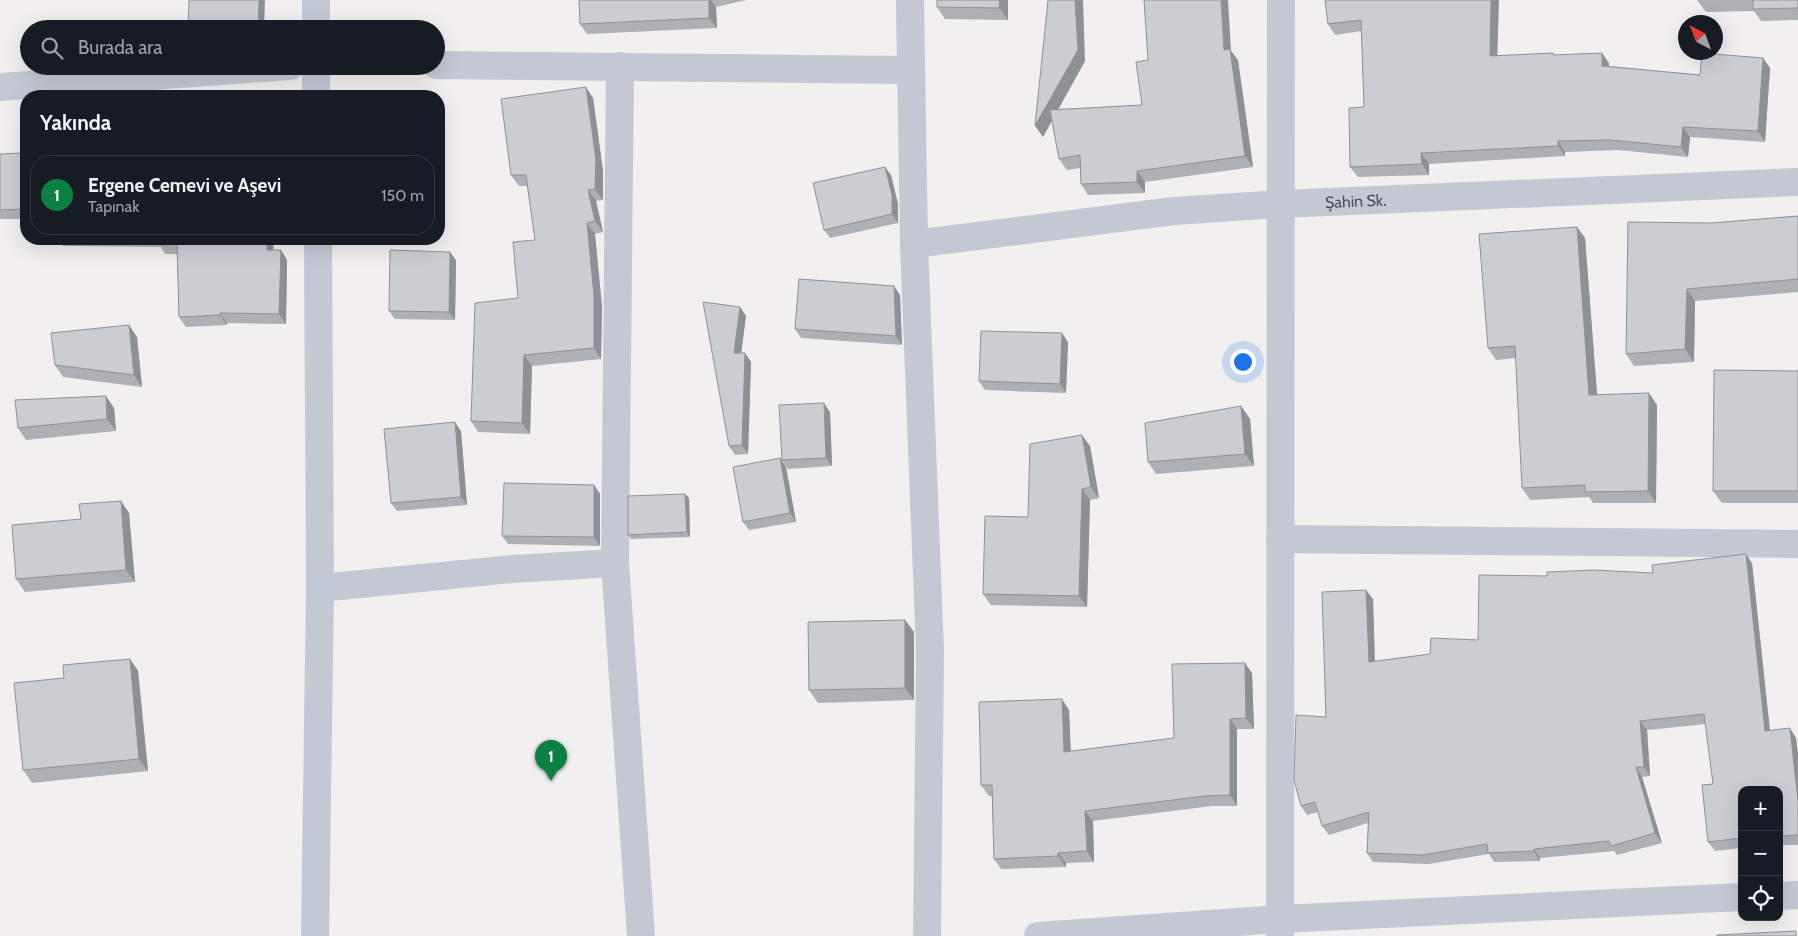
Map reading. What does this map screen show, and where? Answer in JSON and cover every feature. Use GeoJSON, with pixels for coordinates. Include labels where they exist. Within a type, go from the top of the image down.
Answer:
{"type":"FeatureCollection","features":[{"type":"Feature","properties":{"kind":"street"},"geometry":{"type":"LineString","coordinates":[[316,0],[316,20]]}},
{"type":"Feature","properties":{"kind":"street"},"geometry":{"type":"LineString","coordinates":[[910,0],[914,244],[930,651],[927,936]]}},
{"type":"Feature","properties":{"kind":"street"},"geometry":{"type":"LineString","coordinates":[[1280,927],[1281,0]]}},
{"type":"Feature","properties":{"kind":"street"},"geometry":{"type":"LineString","coordinates":[[445,65],[911,70]]}},
{"type":"Feature","properties":{"kind":"street"},"geometry":{"type":"LineString","coordinates":[[620,66],[615,563],[641,936]]}},
{"type":"Feature","properties":{"kind":"street"},"geometry":{"type":"LineString","coordinates":[[0,87],[166,75]]}},
{"type":"Feature","properties":{"kind":"street"},"geometry":{"type":"LineString","coordinates":[[316,75],[316,90]]}},
{"type":"Feature","properties":{"kind":"street","name":"Şahin Sk."},"geometry":{"type":"LineString","coordinates":[[914,244],[1174,211],[1281,204],[1798,182]]}},
{"type":"Feature","properties":{"kind":"street"},"geometry":{"type":"LineString","coordinates":[[315,936],[320,588],[318,245]]}},
{"type":"Feature","properties":{"kind":"street"},"geometry":{"type":"LineString","coordinates":[[1280,539],[1798,544]]}},
{"type":"Feature","properties":{"kind":"street"},"geometry":{"type":"LineString","coordinates":[[320,588],[512,569],[615,563]]}},
{"type":"Feature","properties":{"kind":"street"},"geometry":{"type":"LineString","coordinates":[[1783,896],[1798,895]]}},
{"type":"Feature","properties":{"kind":"street"},"geometry":{"type":"LineString","coordinates":[[1038,936],[1280,927],[1738,897]]}},
{"type":"Feature","properties":{"kind":"building"},"geometry":{"type":"Polygon","coordinates":[[[189,0],[259,0],[258,20],[188,20],[189,0]]]}},
{"type":"Feature","properties":{"kind":"building"},"geometry":{"type":"Polygon","coordinates":[[[579,0],[709,0],[709,18],[580,24],[579,0]]]}},
{"type":"Feature","properties":{"kind":"building"},"geometry":{"type":"Polygon","coordinates":[[[937,0],[1000,0],[999,8],[937,7],[937,0]]]}},
{"type":"Feature","properties":{"kind":"building"},"geometry":{"type":"Polygon","coordinates":[[[1048,0],[1075,0],[1078,50],[1035,126],[1048,0]]]}},
{"type":"Feature","properties":{"kind":"building"},"geometry":{"type":"Polygon","coordinates":[[[1144,0],[1221,0],[1224,50],[1230,49],[1245,156],[1137,171],[1137,182],[1081,184],[1080,155],[1059,159],[1050,110],[1142,105],[1136,62],[1148,60],[1144,0]]]}},
{"type":"Feature","properties":{"kind":"building"},"geometry":{"type":"Polygon","coordinates":[[[1325,0],[1491,0],[1490,56],[1602,53],[1602,66],[1700,75],[1701,60],[1723,60],[1723,55],[1763,58],[1758,131],[1683,127],[1681,147],[1611,140],[1558,141],[1558,146],[1421,153],[1422,164],[1350,167],[1349,108],[1364,107],[1361,20],[1328,24],[1325,0]]]}},
{"type":"Feature","properties":{"kind":"building"},"geometry":{"type":"Polygon","coordinates":[[[1753,0],[1798,0],[1798,8],[1753,9],[1753,0]]]}},
{"type":"Feature","properties":{"kind":"building"},"geometry":{"type":"Polygon","coordinates":[[[586,87],[596,160],[595,189],[588,190],[595,221],[587,223],[594,296],[594,348],[524,355],[522,423],[471,421],[475,303],[518,298],[513,242],[535,240],[526,175],[511,175],[501,99],[586,87]]]}},
{"type":"Feature","properties":{"kind":"building"},"geometry":{"type":"Polygon","coordinates":[[[20,153],[20,209],[0,210],[0,154],[20,153]]]}},
{"type":"Feature","properties":{"kind":"building"},"geometry":{"type":"Polygon","coordinates":[[[885,167],[892,195],[892,214],[824,230],[813,183],[885,167]]]}},
{"type":"Feature","properties":{"kind":"building"},"geometry":{"type":"Polygon","coordinates":[[[1798,216],[1798,279],[1687,289],[1685,349],[1626,354],[1628,222],[1711,223],[1798,216]]]}},
{"type":"Feature","properties":{"kind":"building"},"geometry":{"type":"Polygon","coordinates":[[[1577,227],[1589,395],[1649,393],[1648,491],[1585,492],[1585,485],[1522,488],[1515,346],[1488,348],[1479,234],[1577,227]]]}},
{"type":"Feature","properties":{"kind":"building"},"geometry":{"type":"Polygon","coordinates":[[[177,245],[267,245],[267,250],[281,250],[279,314],[220,313],[220,315],[179,317],[177,245]]]}},
{"type":"Feature","properties":{"kind":"building"},"geometry":{"type":"Polygon","coordinates":[[[390,250],[450,252],[449,312],[389,311],[390,250]]]}},
{"type":"Feature","properties":{"kind":"building"},"geometry":{"type":"Polygon","coordinates":[[[799,279],[894,286],[896,336],[795,329],[799,279]]]}},
{"type":"Feature","properties":{"kind":"building"},"geometry":{"type":"Polygon","coordinates":[[[703,302],[740,307],[734,353],[745,353],[742,445],[729,446],[703,302]]]}},
{"type":"Feature","properties":{"kind":"building"},"geometry":{"type":"Polygon","coordinates":[[[129,325],[134,375],[55,365],[51,333],[129,325]]]}},
{"type":"Feature","properties":{"kind":"building"},"geometry":{"type":"Polygon","coordinates":[[[981,331],[1062,333],[1060,384],[979,381],[981,331]]]}},
{"type":"Feature","properties":{"kind":"building"},"geometry":{"type":"Polygon","coordinates":[[[1714,370],[1798,371],[1798,491],[1713,491],[1714,370]]]}},
{"type":"Feature","properties":{"kind":"building"},"geometry":{"type":"Polygon","coordinates":[[[106,396],[107,419],[18,428],[15,400],[106,396]]]}},
{"type":"Feature","properties":{"kind":"building"},"geometry":{"type":"Polygon","coordinates":[[[824,403],[826,458],[782,460],[779,405],[824,403]]]}},
{"type":"Feature","properties":{"kind":"building"},"geometry":{"type":"Polygon","coordinates":[[[1241,406],[1245,454],[1148,462],[1145,423],[1241,406]]]}},
{"type":"Feature","properties":{"kind":"building"},"geometry":{"type":"Polygon","coordinates":[[[455,422],[461,497],[391,503],[384,429],[455,422]]]}},
{"type":"Feature","properties":{"kind":"building"},"geometry":{"type":"Polygon","coordinates":[[[1082,435],[1091,487],[1082,489],[1079,596],[983,594],[985,516],[1028,517],[1030,444],[1082,435]]]}},
{"type":"Feature","properties":{"kind":"building"},"geometry":{"type":"Polygon","coordinates":[[[780,458],[790,513],[743,522],[733,467],[780,458]]]}},
{"type":"Feature","properties":{"kind":"building"},"geometry":{"type":"Polygon","coordinates":[[[504,483],[594,485],[594,537],[502,536],[504,483]]]}},
{"type":"Feature","properties":{"kind":"building"},"geometry":{"type":"Polygon","coordinates":[[[685,494],[687,532],[628,535],[628,496],[685,494]]]}},
{"type":"Feature","properties":{"kind":"building"},"geometry":{"type":"Polygon","coordinates":[[[121,501],[126,570],[16,579],[12,525],[81,519],[79,504],[121,501]]]}},
{"type":"Feature","properties":{"kind":"building"},"geometry":{"type":"Polygon","coordinates":[[[1746,554],[1765,731],[1790,728],[1798,801],[1798,835],[1783,836],[1783,786],[1738,786],[1738,838],[1708,842],[1702,785],[1713,784],[1704,714],[1640,721],[1644,767],[1636,767],[1655,833],[1611,846],[1609,841],[1534,849],[1534,851],[1488,853],[1487,844],[1422,855],[1367,853],[1369,812],[1322,826],[1315,802],[1301,806],[1294,780],[1296,715],[1326,717],[1322,592],[1366,590],[1369,662],[1430,654],[1431,638],[1478,640],[1479,575],[1547,576],[1547,572],[1594,570],[1653,573],[1652,565],[1746,554]]]}},
{"type":"Feature","properties":{"kind":"building"},"geometry":{"type":"Polygon","coordinates":[[[905,620],[905,688],[809,690],[808,622],[905,620]]]}},
{"type":"Feature","properties":{"kind":"building"},"geometry":{"type":"Polygon","coordinates":[[[130,659],[139,759],[23,770],[14,683],[64,678],[63,665],[130,659]]]}},
{"type":"Feature","properties":{"kind":"building"},"geometry":{"type":"Polygon","coordinates":[[[1245,663],[1246,718],[1230,719],[1230,795],[1205,796],[1085,811],[1087,851],[1058,853],[1058,856],[994,859],[992,785],[981,785],[979,702],[1062,699],[1064,752],[1174,738],[1172,664],[1245,663]]]}},
{"type":"Feature","properties":{"kind":"building"},"geometry":{"type":"Polygon","coordinates":[[[1796,931],[1796,936],[1717,936],[1717,935],[1796,931]]]}},
{"type":"Feature","properties":{"kind":"place","name":"Ergene Cemevi ve Aşevi"},"geometry":{"type":"Point","coordinates":[551,781]}}]}
